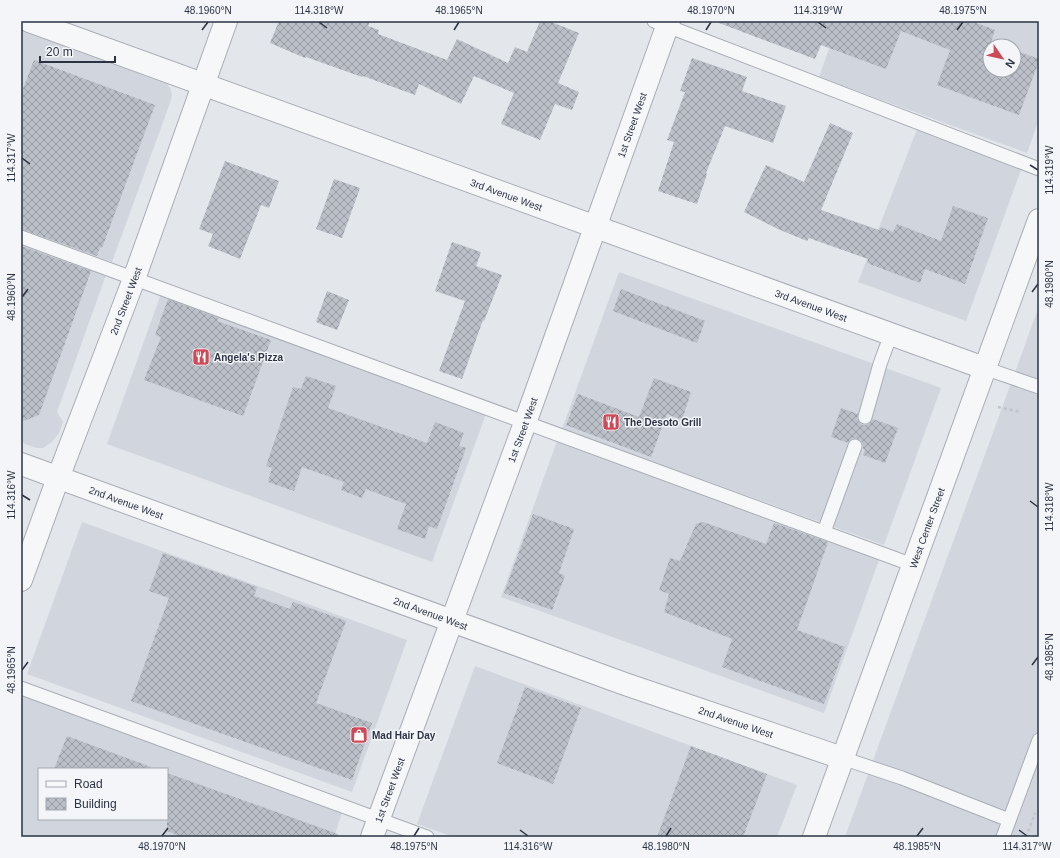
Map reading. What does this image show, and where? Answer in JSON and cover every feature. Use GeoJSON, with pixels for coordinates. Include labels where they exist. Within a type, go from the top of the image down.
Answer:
{"type":"FeatureCollection","features":[{"type":"Feature","properties":{"kind":"street","name":"3rd Avenue West"},"geometry":{"type":"LineString","coordinates":[[29,21],[984,368]]}},
{"type":"Feature","properties":{"kind":"street","name":"2nd Street West"},"geometry":{"type":"LineString","coordinates":[[21,580],[58,478],[134,279],[226,21]]}},
{"type":"Feature","properties":{"kind":"street","name":"1st Street West"},"geometry":{"type":"LineString","coordinates":[[375,828],[596,228],[664,23]]}},
{"type":"Feature","properties":{"kind":"street","name":"West Center Street"},"geometry":{"type":"LineString","coordinates":[[814,837],[1039,220]]}},
{"type":"Feature","properties":{"kind":"street","name":"2nd Avenue West"},"geometry":{"type":"LineString","coordinates":[[21,464],[625,684],[842,758]]}},
{"type":"Feature","properties":{"kind":"lane"},"geometry":{"type":"LineString","coordinates":[[664,23],[1039,169]]}},
{"type":"Feature","properties":{"kind":"lane"},"geometry":{"type":"LineString","coordinates":[[21,237],[913,565]]}},
{"type":"Feature","properties":{"kind":"lane"},"geometry":{"type":"LineString","coordinates":[[865,417],[880,364],[891,334]]}},
{"type":"Feature","properties":{"kind":"lane"},"geometry":{"type":"LineString","coordinates":[[984,368],[1039,388]]}},
{"type":"Feature","properties":{"kind":"lane"},"geometry":{"type":"LineString","coordinates":[[824,532],[855,446]]}},
{"type":"Feature","properties":{"kind":"lane"},"geometry":{"type":"LineString","coordinates":[[21,688],[375,828],[427,837]]}},
{"type":"Feature","properties":{"kind":"lane"},"geometry":{"type":"LineString","coordinates":[[1003,837],[1039,740]]}},
{"type":"Feature","properties":{"kind":"lane"},"geometry":{"type":"LineString","coordinates":[[842,758],[902,778],[1010,820]]}},
{"type":"Feature","properties":{"kind":"path"},"geometry":{"type":"LineString","coordinates":[[998,407],[1020,412]]}},
{"type":"Feature","properties":{"kind":"path"},"geometry":{"type":"LineString","coordinates":[[1026,837],[1037,808]]}},
{"type":"Feature","properties":{"kind":"shaded area"},"geometry":{"type":"Polygon","coordinates":[[[839,21],[1039,21],[1039,119],[1027,153],[819,77],[839,21]]]}},
{"type":"Feature","properties":{"kind":"shaded area"},"geometry":{"type":"Polygon","coordinates":[[[21,31],[167,84],[170,88],[172,95],[170,103],[112,262],[21,229],[21,31]]]}},
{"type":"Feature","properties":{"kind":"shaded area"},"geometry":{"type":"Polygon","coordinates":[[[917,129],[1021,170],[966,321],[858,282],[917,129]]]}},
{"type":"Feature","properties":{"kind":"shaded area"},"geometry":{"type":"Polygon","coordinates":[[[21,244],[106,275],[57,412],[63,422],[59,433],[52,442],[43,448],[37,448],[25,444],[21,440],[21,244]]]}},
{"type":"Feature","properties":{"kind":"shaded area"},"geometry":{"type":"Polygon","coordinates":[[[619,272],[941,388],[884,545],[562,429],[619,272]]]}},
{"type":"Feature","properties":{"kind":"shaded area"},"geometry":{"type":"Polygon","coordinates":[[[161,294],[487,411],[432,562],[107,444],[161,294]]]}},
{"type":"Feature","properties":{"kind":"shaded area"},"geometry":{"type":"Polygon","coordinates":[[[1039,306],[1039,837],[845,837],[1006,397],[1039,306]]]}},
{"type":"Feature","properties":{"kind":"shaded area"},"geometry":{"type":"Polygon","coordinates":[[[557,441],[880,557],[824,713],[501,597],[557,441]]]}},
{"type":"Feature","properties":{"kind":"shaded area"},"geometry":{"type":"Polygon","coordinates":[[[82,522],[407,640],[352,792],[27,674],[82,522]]]}},
{"type":"Feature","properties":{"kind":"shaded area"},"geometry":{"type":"Polygon","coordinates":[[[475,666],[797,785],[777,837],[454,837],[417,824],[475,666]]]}},
{"type":"Feature","properties":{"kind":"shaded area"},"geometry":{"type":"Polygon","coordinates":[[[21,693],[343,810],[334,837],[21,837],[21,693]]]}},
{"type":"Feature","properties":{"kind":"building"},"geometry":{"type":"Polygon","coordinates":[[[279,21],[370,21],[368,26],[379,30],[378,34],[447,60],[457,39],[508,63],[515,47],[527,52],[540,21],[549,21],[579,33],[558,83],[579,92],[572,110],[555,104],[540,140],[501,124],[514,93],[474,76],[461,104],[419,84],[415,95],[363,76],[362,77],[306,57],[305,58],[270,43],[279,21]]]}},
{"type":"Feature","properties":{"kind":"building"},"geometry":{"type":"Polygon","coordinates":[[[719,21],[971,21],[995,30],[992,38],[982,38],[982,78],[1022,78],[1022,53],[1039,59],[1039,61],[1019,115],[937,85],[950,50],[901,31],[886,69],[821,45],[815,59],[719,23],[719,21]]]}},
{"type":"Feature","properties":{"kind":"building"},"geometry":{"type":"Polygon","coordinates":[[[692,58],[747,77],[742,91],[786,106],[773,143],[725,126],[706,173],[707,174],[697,204],[658,191],[674,142],[667,140],[685,92],[680,91],[692,58]]]}},
{"type":"Feature","properties":{"kind":"building"},"geometry":{"type":"Polygon","coordinates":[[[34,60],[155,105],[102,248],[100,247],[97,256],[21,229],[21,94],[34,60]]]}},
{"type":"Feature","properties":{"kind":"building"},"geometry":{"type":"Polygon","coordinates":[[[830,123],[853,133],[821,210],[879,230],[880,227],[893,232],[897,224],[941,241],[953,206],[988,218],[965,284],[925,269],[920,283],[867,263],[868,259],[809,238],[807,241],[778,229],[744,212],[766,165],[804,182],[830,123]]]}},
{"type":"Feature","properties":{"kind":"building"},"geometry":{"type":"Polygon","coordinates":[[[225,161],[279,181],[269,208],[261,205],[240,259],[208,246],[213,234],[199,229],[225,161]]]}},
{"type":"Feature","properties":{"kind":"building"},"geometry":{"type":"Polygon","coordinates":[[[334,179],[360,188],[342,238],[316,229],[334,179]]]}},
{"type":"Feature","properties":{"kind":"building"},"geometry":{"type":"Polygon","coordinates":[[[452,242],[481,252],[476,266],[502,275],[484,321],[483,320],[462,379],[439,371],[465,301],[435,291],[452,242]]]}},
{"type":"Feature","properties":{"kind":"building"},"geometry":{"type":"Polygon","coordinates":[[[21,246],[91,271],[39,415],[21,422],[21,246]]]}},
{"type":"Feature","properties":{"kind":"building"},"geometry":{"type":"Polygon","coordinates":[[[621,289],[705,321],[697,343],[613,311],[621,289]]]}},
{"type":"Feature","properties":{"kind":"building"},"geometry":{"type":"Polygon","coordinates":[[[327,291],[349,300],[337,330],[316,322],[327,291]]]}},
{"type":"Feature","properties":{"kind":"building"},"geometry":{"type":"Polygon","coordinates":[[[168,299],[218,318],[217,321],[271,340],[243,416],[144,380],[161,337],[155,335],[168,299]]]}},
{"type":"Feature","properties":{"kind":"building"},"geometry":{"type":"Polygon","coordinates":[[[306,376],[336,386],[328,408],[427,443],[435,422],[464,433],[459,446],[466,448],[437,529],[429,526],[425,539],[397,529],[406,504],[366,489],[362,498],[341,490],[344,482],[302,467],[294,491],[268,482],[272,468],[266,466],[293,387],[301,389],[306,376]]]}},
{"type":"Feature","properties":{"kind":"building"},"geometry":{"type":"Polygon","coordinates":[[[654,378],[691,392],[682,420],[667,414],[651,457],[566,425],[578,394],[639,417],[654,378]]]}},
{"type":"Feature","properties":{"kind":"building"},"geometry":{"type":"Polygon","coordinates":[[[841,408],[858,414],[857,419],[862,425],[867,425],[873,419],[898,428],[885,463],[863,455],[865,450],[863,448],[863,444],[858,439],[853,438],[848,443],[831,437],[841,408]]]}},
{"type":"Feature","properties":{"kind":"building"},"geometry":{"type":"Polygon","coordinates":[[[533,514],[574,529],[559,573],[565,576],[552,610],[504,593],[533,514]]]}},
{"type":"Feature","properties":{"kind":"building"},"geometry":{"type":"Polygon","coordinates":[[[703,522],[766,544],[774,523],[828,542],[797,630],[845,647],[824,704],[722,667],[732,639],[664,612],[669,594],[659,590],[670,558],[680,561],[696,524],[703,522]]]}},
{"type":"Feature","properties":{"kind":"building"},"geometry":{"type":"Polygon","coordinates":[[[163,553],[257,587],[254,596],[290,609],[293,602],[346,621],[316,703],[372,723],[352,780],[131,701],[169,598],[149,591],[163,553]]]}},
{"type":"Feature","properties":{"kind":"building"},"geometry":{"type":"Polygon","coordinates":[[[525,687],[581,708],[553,784],[497,763],[525,687]]]}},
{"type":"Feature","properties":{"kind":"building"},"geometry":{"type":"Polygon","coordinates":[[[67,736],[151,767],[150,768],[54,768],[67,736]]]}},
{"type":"Feature","properties":{"kind":"building"},"geometry":{"type":"Polygon","coordinates":[[[691,746],[767,774],[743,837],[657,837],[691,746]]]}},
{"type":"Feature","properties":{"kind":"building"},"geometry":{"type":"Polygon","coordinates":[[[168,773],[338,834],[338,837],[182,837],[167,831],[168,773]]]}},
{"type":"Feature","properties":{"kind":"place","name":"Angela's Pizza"},"geometry":{"type":"Point","coordinates":[201,357]}},
{"type":"Feature","properties":{"kind":"place","name":"The Desoto Grill"},"geometry":{"type":"Point","coordinates":[611,422]}},
{"type":"Feature","properties":{"kind":"place","name":"Mad Hair Day"},"geometry":{"type":"Point","coordinates":[359,735]}}]}
